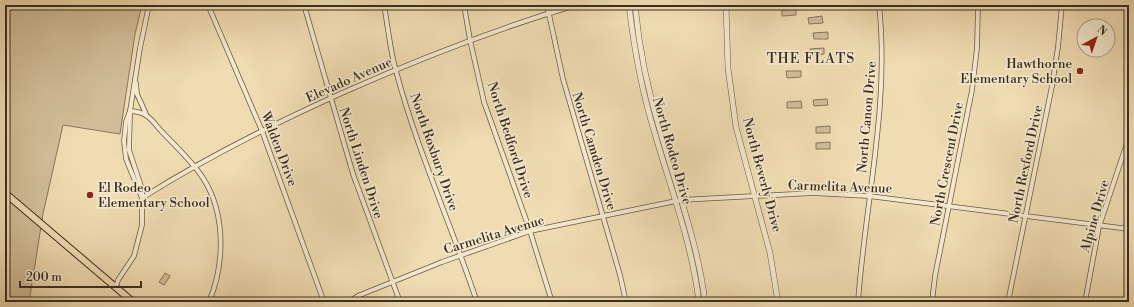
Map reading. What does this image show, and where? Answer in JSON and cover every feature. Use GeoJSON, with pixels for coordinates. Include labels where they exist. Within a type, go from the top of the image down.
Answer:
{"type":"FeatureCollection","features":[{"type":"Feature","properties":{"kind":"main road"},"geometry":{"type":"LineString","coordinates":[[5,193],[133,302]]}},
{"type":"Feature","properties":{"kind":"street"},"geometry":{"type":"LineString","coordinates":[[116,287],[118,280],[134,256],[141,236],[142,189],[129,150],[130,111],[149,5]]}},
{"type":"Feature","properties":{"kind":"street","name":"Walden Drive"},"geometry":{"type":"LineString","coordinates":[[208,5],[262,131],[324,302]]}},
{"type":"Feature","properties":{"kind":"street","name":"North Linden Drive"},"geometry":{"type":"LineString","coordinates":[[304,5],[330,99],[362,203],[400,302]]}},
{"type":"Feature","properties":{"kind":"street","name":"North Roxbury Drive"},"geometry":{"type":"LineString","coordinates":[[384,5],[396,70],[421,150],[461,254],[477,302]]}},
{"type":"Feature","properties":{"kind":"street","name":"North Bedford Drive"},"geometry":{"type":"LineString","coordinates":[[464,5],[484,102],[530,231],[552,302]]}},
{"type":"Feature","properties":{"kind":"street","name":"North Camden Drive"},"geometry":{"type":"LineString","coordinates":[[547,5],[564,85],[620,275],[626,302]]}},
{"type":"Feature","properties":{"kind":"street","name":"Elevado Avenue"},"geometry":{"type":"LineString","coordinates":[[142,198],[195,167],[262,131],[330,99],[470,40],[576,5]]}},
{"type":"Feature","properties":{"kind":"street","name":"North Rodeo Drive"},"geometry":{"type":"LineString","coordinates":[[630,5],[635,48],[646,100],[699,266],[705,302]]}},
{"type":"Feature","properties":{"kind":"street","name":"North Rodeo Drive"},"geometry":{"type":"LineString","coordinates":[[635,5],[651,99],[678,201],[699,302]]}},
{"type":"Feature","properties":{"kind":"street","name":"North Beverly Drive"},"geometry":{"type":"LineString","coordinates":[[726,5],[726,36],[732,102],[743,156],[756,196],[770,253],[778,302]]}},
{"type":"Feature","properties":{"kind":"street","name":"North Canon Drive"},"geometry":{"type":"LineString","coordinates":[[858,302],[882,82],[882,44],[879,5]]}},
{"type":"Feature","properties":{"kind":"street","name":"North Crescent Drive"},"geometry":{"type":"LineString","coordinates":[[932,302],[972,90],[977,48],[978,5]]}},
{"type":"Feature","properties":{"kind":"street","name":"North Rexford Drive"},"geometry":{"type":"LineString","coordinates":[[1008,302],[1052,86],[1062,5]]}},
{"type":"Feature","properties":{"kind":"street"},"geometry":{"type":"LineString","coordinates":[[135,77],[137,94],[147,114],[185,154],[202,177],[211,197],[220,228],[220,265],[214,290],[209,302]]}},
{"type":"Feature","properties":{"kind":"street"},"geometry":{"type":"LineString","coordinates":[[130,111],[143,112],[147,114]]}},
{"type":"Feature","properties":{"kind":"street","name":"Alpine Drive"},"geometry":{"type":"LineString","coordinates":[[1085,302],[1100,226],[1129,137]]}},
{"type":"Feature","properties":{"kind":"street","name":"Carmelita Avenue"},"geometry":{"type":"LineString","coordinates":[[348,302],[461,254],[530,231],[678,201],[813,193],[869,196],[1129,229]]}},
{"type":"Feature","properties":{"kind":"shaded area"},"geometry":{"type":"Polygon","coordinates":[[[5,5],[142,5],[135,34],[120,134],[63,125],[43,214],[29,302],[5,302],[5,5]]]}},
{"type":"Feature","properties":{"kind":"shaded area"},"geometry":{"type":"Polygon","coordinates":[[[796,9],[796,15],[782,16],[782,10],[796,9]]]}},
{"type":"Feature","properties":{"kind":"shaded area"},"geometry":{"type":"Polygon","coordinates":[[[822,16],[823,23],[809,24],[808,18],[822,16]]]}},
{"type":"Feature","properties":{"kind":"shaded area"},"geometry":{"type":"Polygon","coordinates":[[[828,32],[828,39],[814,39],[813,33],[828,32]]]}},
{"type":"Feature","properties":{"kind":"shaded area"},"geometry":{"type":"Polygon","coordinates":[[[824,48],[824,54],[810,55],[810,49],[824,48]]]}},
{"type":"Feature","properties":{"kind":"shaded area"},"geometry":{"type":"Polygon","coordinates":[[[786,71],[801,71],[801,77],[787,78],[786,71]]]}},
{"type":"Feature","properties":{"kind":"shaded area"},"geometry":{"type":"Polygon","coordinates":[[[827,99],[828,105],[814,106],[813,100],[827,99]]]}},
{"type":"Feature","properties":{"kind":"shaded area"},"geometry":{"type":"Polygon","coordinates":[[[801,101],[802,108],[787,108],[787,102],[801,101]]]}},
{"type":"Feature","properties":{"kind":"shaded area"},"geometry":{"type":"Polygon","coordinates":[[[830,126],[830,133],[816,133],[816,127],[830,126]]]}},
{"type":"Feature","properties":{"kind":"shaded area"},"geometry":{"type":"Polygon","coordinates":[[[830,142],[830,149],[816,149],[816,143],[830,142]]]}},
{"type":"Feature","properties":{"kind":"shaded area"},"geometry":{"type":"Polygon","coordinates":[[[165,273],[170,276],[164,285],[159,282],[165,273]]]}},
{"type":"Feature","properties":{"kind":"place","name":"Hawthorne Elementary School"},"geometry":{"type":"Point","coordinates":[1080,71]}},
{"type":"Feature","properties":{"kind":"place","name":"El Rodeo Elementary School"},"geometry":{"type":"Point","coordinates":[90,195]}},
{"type":"Feature","properties":{"kind":"district","name":"THE FLATS"},"geometry":{"type":"Point","coordinates":[811,59]}}]}
